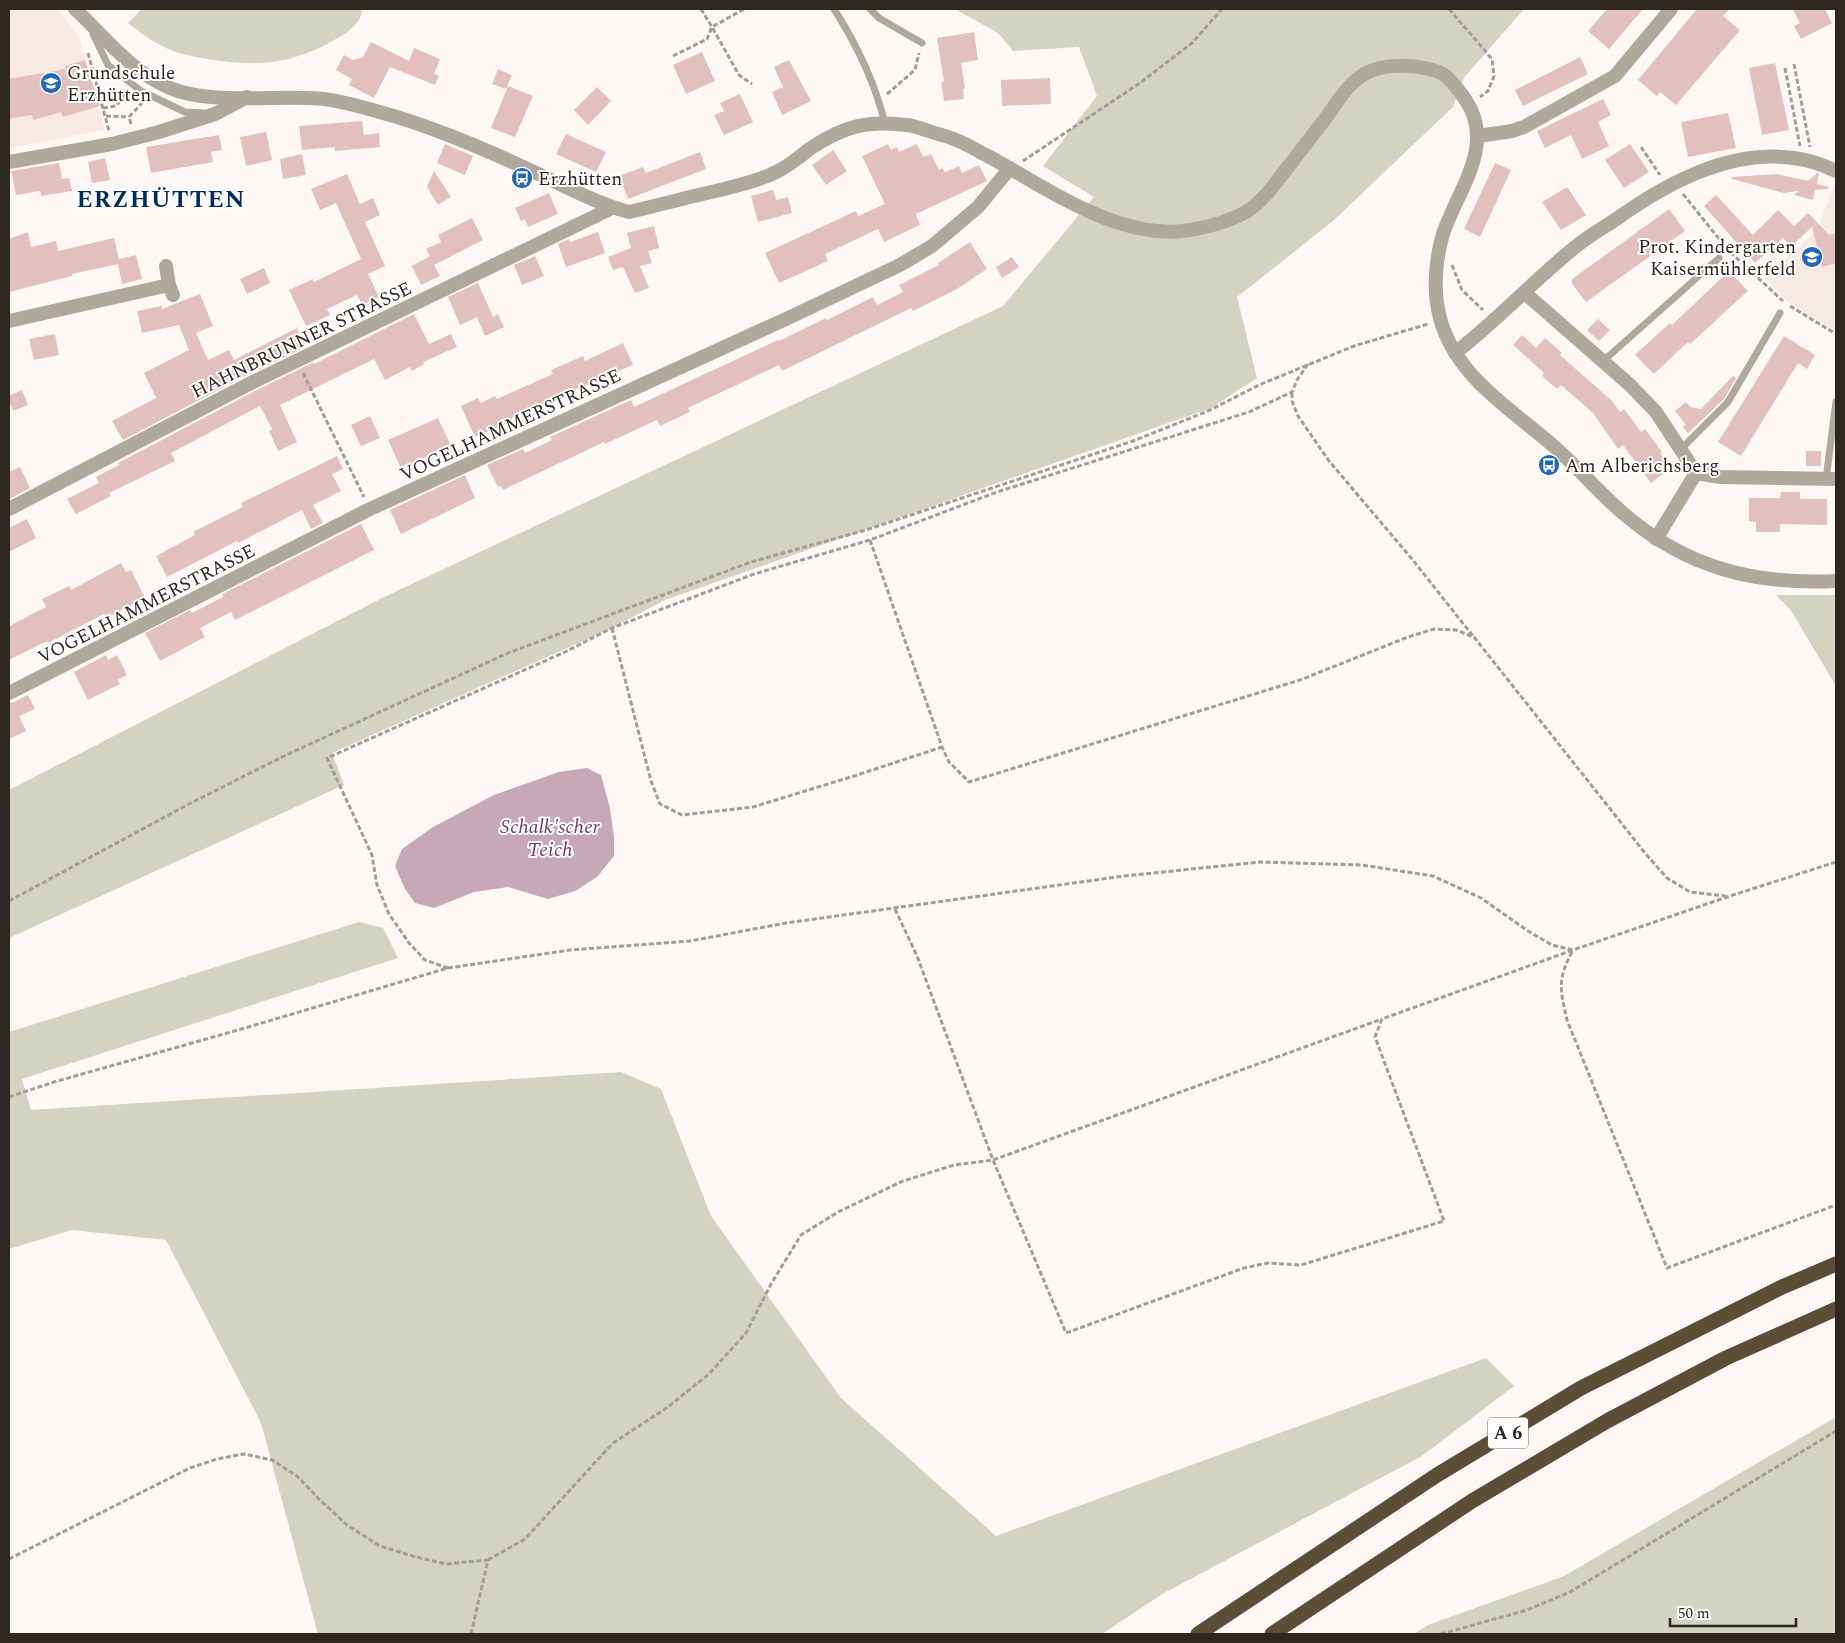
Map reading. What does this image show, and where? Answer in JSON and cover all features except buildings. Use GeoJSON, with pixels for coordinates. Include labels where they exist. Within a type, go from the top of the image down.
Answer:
{"type":"FeatureCollection","features":[{"type":"Feature","properties":{"kind":"highway","name":"A 6"},"geometry":{"type":"LineString","coordinates":[[1198,1634],[1437,1475],[1581,1388],[1773,1291],[1836,1264]]}},
{"type":"Feature","properties":{"kind":"highway","name":"A 6"},"geometry":{"type":"LineString","coordinates":[[1272,1634],[1472,1501],[1607,1421],[1726,1358],[1836,1309]]}},
{"type":"Feature","properties":{"kind":"street"},"geometry":{"type":"LineString","coordinates":[[75,9],[122,56],[148,78],[173,89],[202,96],[312,98],[375,110],[434,130],[527,169],[612,208],[629,212],[748,183],[776,173],[817,144],[842,131],[859,124],[885,124],[910,126],[957,140],[1079,207],[1112,221],[1152,231],[1185,231],[1215,224],[1246,212],[1268,192],[1346,90],[1368,72],[1394,65],[1418,67],[1441,73],[1455,86],[1469,104],[1476,123],[1478,136],[1473,164],[1443,236],[1437,264],[1436,281],[1437,306],[1444,332],[1455,353],[1471,374],[1495,398],[1562,453],[1622,512],[1656,539],[1686,555],[1742,575],[1788,582],[1836,581]]}},
{"type":"Feature","properties":{"kind":"street"},"geometry":{"type":"LineString","coordinates":[[1478,136],[1512,131],[1524,127],[1615,76],[1671,9]]}},
{"type":"Feature","properties":{"kind":"street"},"geometry":{"type":"LineString","coordinates":[[9,162],[112,144],[135,138],[216,114],[248,97]]}},
{"type":"Feature","properties":{"kind":"street"},"geometry":{"type":"LineString","coordinates":[[1455,353],[1496,319],[1574,248],[1636,204],[1671,184],[1705,169],[1740,160],[1780,156],[1808,161],[1836,171]]}},
{"type":"Feature","properties":{"kind":"street","name":"VOGELHAMMERSTRASSE"},"geometry":{"type":"LineString","coordinates":[[9,693],[370,509],[900,265],[932,246],[978,207],[1010,168]]}},
{"type":"Feature","properties":{"kind":"street","name":"HAHNBRUNNER STRASSE"},"geometry":{"type":"LineString","coordinates":[[9,508],[249,384],[612,208]]}},
{"type":"Feature","properties":{"kind":"street"},"geometry":{"type":"LineString","coordinates":[[9,321],[171,290],[166,266]]}},
{"type":"Feature","properties":{"kind":"street"},"geometry":{"type":"LineString","coordinates":[[1525,293],[1630,385],[1656,412],[1696,473],[1720,477],[1831,479]]}},
{"type":"Feature","properties":{"kind":"street"},"geometry":{"type":"LineString","coordinates":[[1656,539],[1696,473]]}},
{"type":"Feature","properties":{"kind":"lane"},"geometry":{"type":"LineString","coordinates":[[834,9],[859,51],[879,101],[885,124]]}},
{"type":"Feature","properties":{"kind":"lane"},"geometry":{"type":"LineString","coordinates":[[870,9],[880,18],[922,43]]}},
{"type":"Feature","properties":{"kind":"lane"},"geometry":{"type":"LineString","coordinates":[[87,20],[108,65],[141,91],[185,112],[216,114]]}},
{"type":"Feature","properties":{"kind":"lane"},"geometry":{"type":"LineString","coordinates":[[1602,362],[1719,258]]}},
{"type":"Feature","properties":{"kind":"lane"},"geometry":{"type":"LineString","coordinates":[[1681,448],[1728,402],[1780,313]]}},
{"type":"Feature","properties":{"kind":"lane"},"geometry":{"type":"LineString","coordinates":[[1831,479],[1836,402]]}},
{"type":"Feature","properties":{"kind":"path"},"geometry":{"type":"LineString","coordinates":[[701,9],[739,75],[752,84]]}},
{"type":"Feature","properties":{"kind":"path"},"geometry":{"type":"LineString","coordinates":[[674,56],[707,40],[712,27],[744,9]]}},
{"type":"Feature","properties":{"kind":"path"},"geometry":{"type":"LineString","coordinates":[[1010,168],[1140,84],[1192,43],[1222,9]]}},
{"type":"Feature","properties":{"kind":"path"},"geometry":{"type":"LineString","coordinates":[[1449,9],[1492,59],[1494,76],[1488,91],[1469,104]]}},
{"type":"Feature","properties":{"kind":"path"},"geometry":{"type":"LineString","coordinates":[[879,101],[915,70],[922,43]]}},
{"type":"Feature","properties":{"kind":"path"},"geometry":{"type":"LineString","coordinates":[[83,53],[88,52],[112,144]]}},
{"type":"Feature","properties":{"kind":"path"},"geometry":{"type":"LineString","coordinates":[[1794,64],[1808,161]]}},
{"type":"Feature","properties":{"kind":"path"},"geometry":{"type":"LineString","coordinates":[[1785,68],[1808,161]]}},
{"type":"Feature","properties":{"kind":"path"},"geometry":{"type":"LineString","coordinates":[[103,108],[116,106],[128,92]]}},
{"type":"Feature","properties":{"kind":"path"},"geometry":{"type":"LineString","coordinates":[[106,116],[129,117],[143,102]]}},
{"type":"Feature","properties":{"kind":"path"},"geometry":{"type":"LineString","coordinates":[[129,117],[135,138]]}},
{"type":"Feature","properties":{"kind":"path"},"geometry":{"type":"LineString","coordinates":[[1641,147],[1671,184],[1683,194],[1728,250],[1786,304],[1836,334]]}},
{"type":"Feature","properties":{"kind":"path"},"geometry":{"type":"LineString","coordinates":[[1443,236],[1462,290],[1478,306],[1496,319]]}},
{"type":"Feature","properties":{"kind":"path"},"geometry":{"type":"LineString","coordinates":[[9,901],[189,804],[284,756],[508,654],[751,562],[866,530],[1133,441],[1208,411],[1258,386],[1354,346],[1441,321]]}},
{"type":"Feature","properties":{"kind":"path"},"geometry":{"type":"LineString","coordinates":[[1308,364],[1297,380],[1292,392],[1292,401],[1298,416],[1330,461],[1412,559],[1645,853],[1667,878],[1690,892],[1730,896]]}},
{"type":"Feature","properties":{"kind":"path"},"geometry":{"type":"LineString","coordinates":[[303,373],[370,509]]}},
{"type":"Feature","properties":{"kind":"path"},"geometry":{"type":"LineString","coordinates":[[448,968],[425,960],[409,943],[389,914],[377,885],[372,855],[327,758],[556,656],[612,628],[754,574],[870,540],[997,492],[1249,412],[1292,392]]}},
{"type":"Feature","properties":{"kind":"path"},"geometry":{"type":"LineString","coordinates":[[870,540],[942,747],[950,762],[969,782],[1300,680],[1408,637],[1434,629],[1456,630],[1474,637]]}},
{"type":"Feature","properties":{"kind":"path"},"geometry":{"type":"LineString","coordinates":[[612,628],[651,781],[660,804],[682,815],[753,807],[942,747]]}},
{"type":"Feature","properties":{"kind":"path"},"geometry":{"type":"LineString","coordinates":[[9,1097],[54,1082],[448,968],[570,950],[690,941],[786,923],[1124,876],[1260,862],[1362,865],[1432,876],[1481,898],[1528,931],[1552,945],[1573,950]]}},
{"type":"Feature","properties":{"kind":"path"},"geometry":{"type":"LineString","coordinates":[[9,1559],[190,1468],[217,1459],[244,1454],[272,1460],[297,1476],[347,1525],[380,1546],[446,1564],[488,1560],[524,1539],[613,1443],[668,1407],[709,1374],[746,1333],[801,1235],[838,1212],[903,1181],[954,1165],[993,1160],[1573,950],[1836,862]]}},
{"type":"Feature","properties":{"kind":"path"},"geometry":{"type":"LineString","coordinates":[[895,909],[917,956],[993,1160],[1066,1333],[1244,1268],[1268,1263],[1302,1265],[1444,1221],[1375,1037],[1382,1019]]}},
{"type":"Feature","properties":{"kind":"path"},"geometry":{"type":"LineString","coordinates":[[1573,950],[1563,969],[1560,991],[1567,1020],[1667,1268],[1836,1205]]}},
{"type":"Feature","properties":{"kind":"path"},"geometry":{"type":"LineString","coordinates":[[1441,1634],[1527,1610],[1570,1592],[1836,1431]]}},
{"type":"Feature","properties":{"kind":"path"},"geometry":{"type":"LineString","coordinates":[[471,1634],[488,1560]]}},
{"type":"Feature","properties":{"kind":"shaded area","name":"Grundschule Erzhütten"},"geometry":{"type":"Polygon","coordinates":[[[9,9],[58,10],[79,37],[105,130],[9,148],[9,9]]]}},
{"type":"Feature","properties":{"kind":"shaded area","name":"Prot. Kindergarten Kaisermühlerfeld"},"geometry":{"type":"Polygon","coordinates":[[[1834,185],[1836,186],[1836,331],[1788,302],[1764,277],[1810,237],[1819,225],[1834,185]]]}},
{"type":"Feature","properties":{"kind":"green space"},"geometry":{"type":"Polygon","coordinates":[[[142,9],[362,9],[357,23],[349,31],[320,48],[289,59],[273,62],[242,63],[207,59],[167,49],[128,23],[142,9]]]}},
{"type":"Feature","properties":{"kind":"green space"},"geometry":{"type":"Polygon","coordinates":[[[955,9],[1524,9],[1463,79],[1453,107],[1333,221],[1237,297],[1257,378],[1211,408],[665,600],[612,628],[332,753],[344,785],[9,938],[9,790],[382,598],[1003,306],[1094,197],[1043,166],[1097,96],[1079,47],[1013,51],[998,33],[955,9]]]}},
{"type":"Feature","properties":{"kind":"green space"},"geometry":{"type":"Polygon","coordinates":[[[1776,595],[1836,595],[1836,686],[1790,609],[1776,595]]]}},
{"type":"Feature","properties":{"kind":"green space"},"geometry":{"type":"Polygon","coordinates":[[[359,922],[383,928],[398,958],[22,1079],[31,1110],[621,1072],[661,1089],[711,1216],[841,1398],[996,1536],[1486,1358],[1514,1386],[1422,1456],[1164,1593],[1102,1634],[318,1634],[261,1423],[166,1240],[72,1230],[9,1249],[9,1032],[359,922]]]}},
{"type":"Feature","properties":{"kind":"green space"},"geometry":{"type":"Polygon","coordinates":[[[1836,1417],[1836,1634],[1413,1634],[1428,1625],[1564,1576],[1836,1417]]]}},
{"type":"Feature","properties":{"kind":"water","name":"Schalk'scher Teich"},"geometry":{"type":"Polygon","coordinates":[[[587,768],[601,775],[610,808],[614,837],[614,856],[597,877],[575,891],[548,899],[508,887],[474,892],[434,908],[415,903],[405,889],[395,866],[402,849],[433,827],[494,795],[559,772],[587,768]]]}},
{"type":"Feature","properties":{"kind":"place","name":"Grundschule Erzhütten"},"geometry":{"type":"Point","coordinates":[51,83]}},
{"type":"Feature","properties":{"kind":"place","name":"Erzhütten"},"geometry":{"type":"Point","coordinates":[522,178]}},
{"type":"Feature","properties":{"kind":"place","name":"Prot. Kindergarten Kaisermühlerfeld"},"geometry":{"type":"Point","coordinates":[1812,257]}},
{"type":"Feature","properties":{"kind":"place","name":"Am Alberichsberg"},"geometry":{"type":"Point","coordinates":[1549,465]}},
{"type":"Feature","properties":{"kind":"district","name":"ERZHÜTTEN"},"geometry":{"type":"Point","coordinates":[161,199]}}]}
